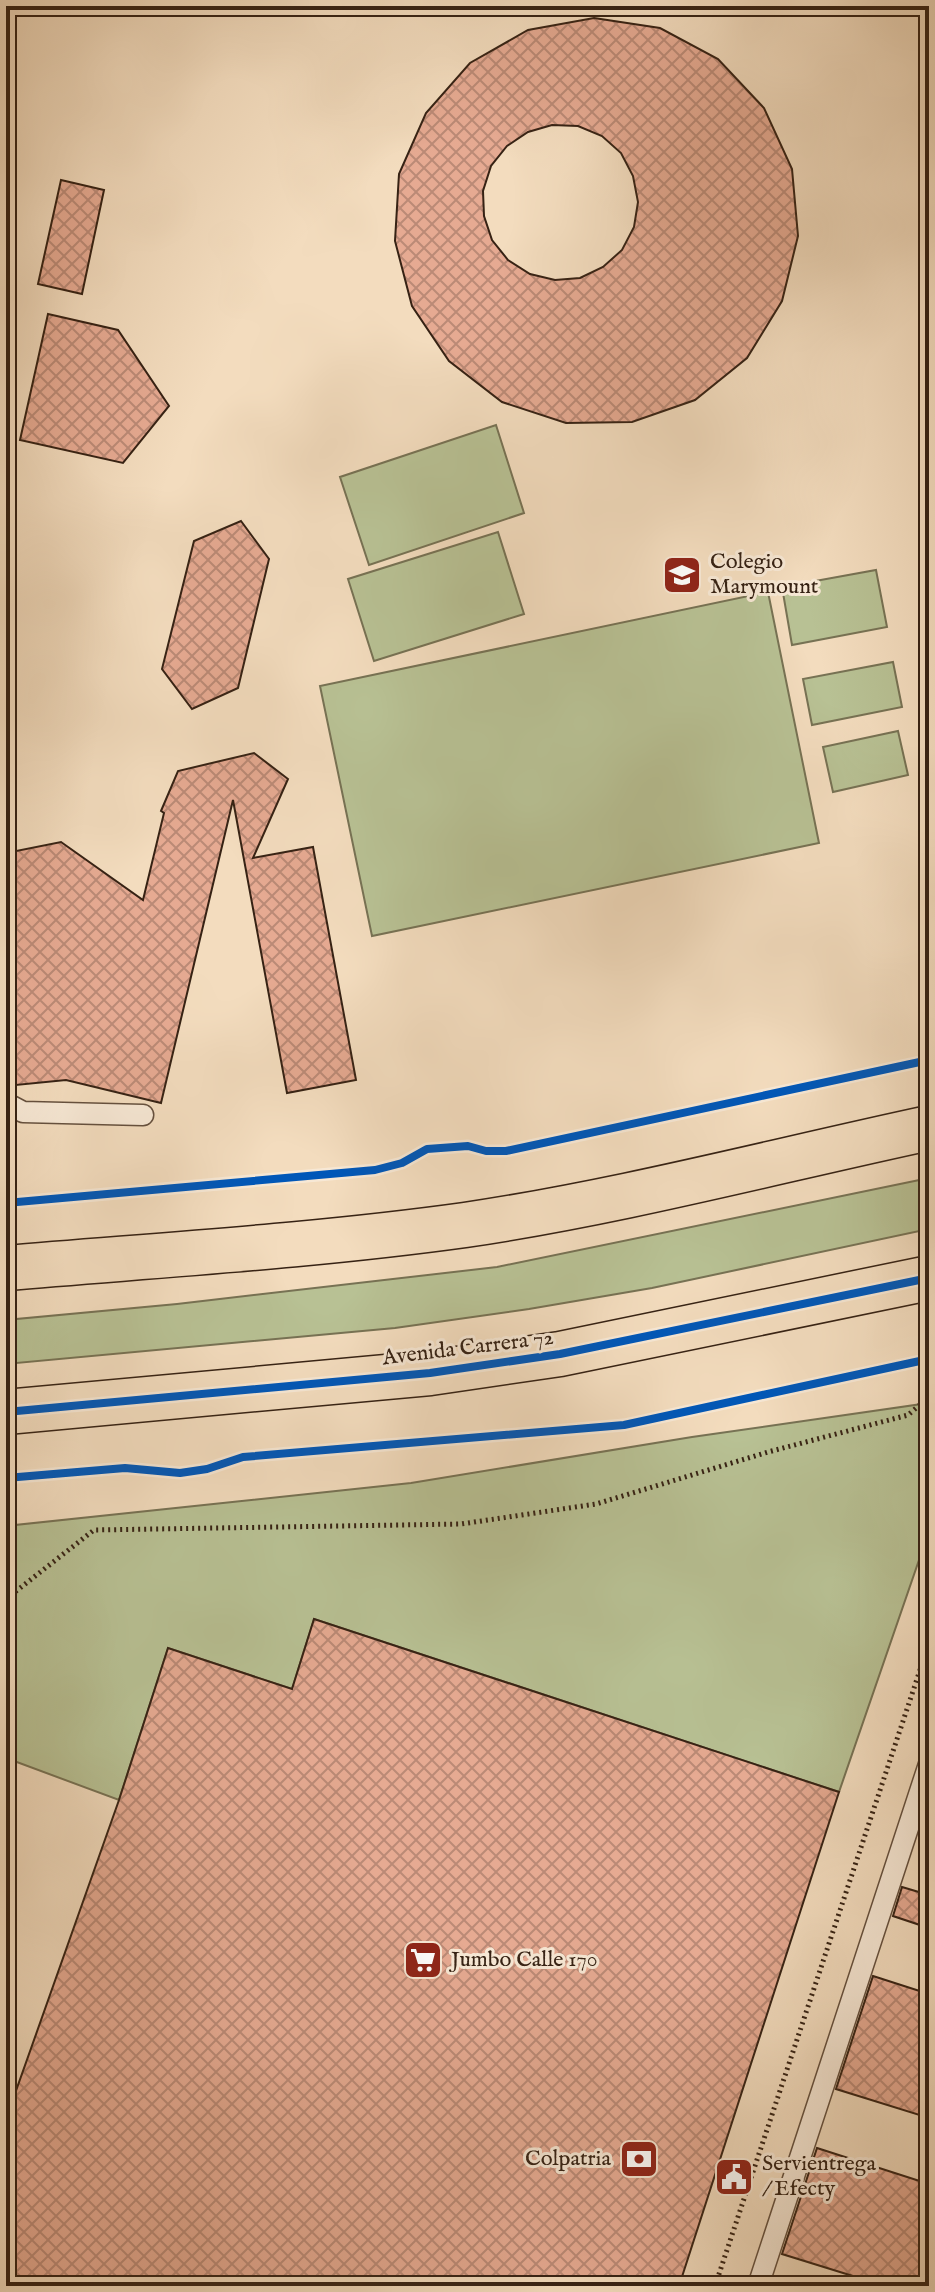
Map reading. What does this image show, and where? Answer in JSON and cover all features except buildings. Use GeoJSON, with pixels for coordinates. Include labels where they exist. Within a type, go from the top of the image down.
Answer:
{"type":"FeatureCollection","features":[{"type":"Feature","properties":{"kind":"highway"},"geometry":{"type":"LineString","coordinates":[[6,1268],[385,1235],[466,1225],[642,1191],[929,1128]]}},
{"type":"Feature","properties":{"kind":"highway","name":"Avenida Carrera 72"},"geometry":{"type":"LineString","coordinates":[[6,1412],[430,1373],[546,1356],[929,1278]]}},
{"type":"Feature","properties":{"kind":"lane"},"geometry":{"type":"LineString","coordinates":[[6,1103],[23,1112],[143,1115]]}},
{"type":"Feature","properties":{"kind":"lane"},"geometry":{"type":"LineString","coordinates":[[758,2286],[929,1764]]}},
{"type":"Feature","properties":{"kind":"path"},"geometry":{"type":"LineString","coordinates":[[6,1599],[94,1530],[461,1524],[596,1504],[768,1452],[908,1415],[929,1397]]}},
{"type":"Feature","properties":{"kind":"path"},"geometry":{"type":"LineString","coordinates":[[715,2286],[929,1643]]}},
{"type":"Feature","properties":{"kind":"green space"},"geometry":{"type":"Polygon","coordinates":[[[496,425],[524,513],[369,565],[340,477],[496,425]]]}},
{"type":"Feature","properties":{"kind":"green space"},"geometry":{"type":"Polygon","coordinates":[[[498,532],[524,614],[374,661],[348,579],[498,532]]]}},
{"type":"Feature","properties":{"kind":"green space"},"geometry":{"type":"Polygon","coordinates":[[[876,570],[887,627],[792,645],[782,587],[876,570]]]}},
{"type":"Feature","properties":{"kind":"green space"},"geometry":{"type":"Polygon","coordinates":[[[768,592],[819,843],[372,936],[320,686],[768,592]]]}},
{"type":"Feature","properties":{"kind":"green space"},"geometry":{"type":"Polygon","coordinates":[[[893,662],[902,707],[812,725],[803,679],[893,662]]]}},
{"type":"Feature","properties":{"kind":"green space"},"geometry":{"type":"Polygon","coordinates":[[[898,731],[908,775],[833,792],[823,747],[898,731]]]}},
{"type":"Feature","properties":{"kind":"green space"},"geometry":{"type":"Polygon","coordinates":[[[929,1178],[929,1229],[652,1288],[395,1328],[6,1364],[6,1320],[177,1304],[497,1267],[929,1178]]]}},
{"type":"Feature","properties":{"kind":"green space"},"geometry":{"type":"Polygon","coordinates":[[[929,1403],[929,1531],[839,1792],[314,1619],[292,1689],[168,1648],[119,1800],[6,1758],[6,1526],[411,1483],[692,1437],[929,1403]]]}},
{"type":"Feature","properties":{"kind":"cycle path"},"geometry":{"type":"LineString","coordinates":[[6,1203],[375,1170],[402,1163],[427,1149],[468,1146],[486,1151],[506,1151],[929,1060]]}},
{"type":"Feature","properties":{"kind":"cycle path"},"geometry":{"type":"LineString","coordinates":[[6,1412],[430,1373],[560,1354],[929,1278]]}},
{"type":"Feature","properties":{"kind":"cycle path"},"geometry":{"type":"LineString","coordinates":[[6,1478],[125,1468],[180,1473],[207,1469],[243,1457],[624,1425],[929,1359]]}},
{"type":"Feature","properties":{"kind":"place","name":"Colegio Marymount"},"geometry":{"type":"Point","coordinates":[682,575]}},
{"type":"Feature","properties":{"kind":"place","name":"Jumbo Calle 170"},"geometry":{"type":"Point","coordinates":[423,1960]}},
{"type":"Feature","properties":{"kind":"place","name":"Colpatria"},"geometry":{"type":"Point","coordinates":[639,2159]}},
{"type":"Feature","properties":{"kind":"place","name":"Servientrega / Efecty"},"geometry":{"type":"Point","coordinates":[734,2177]}}]}
